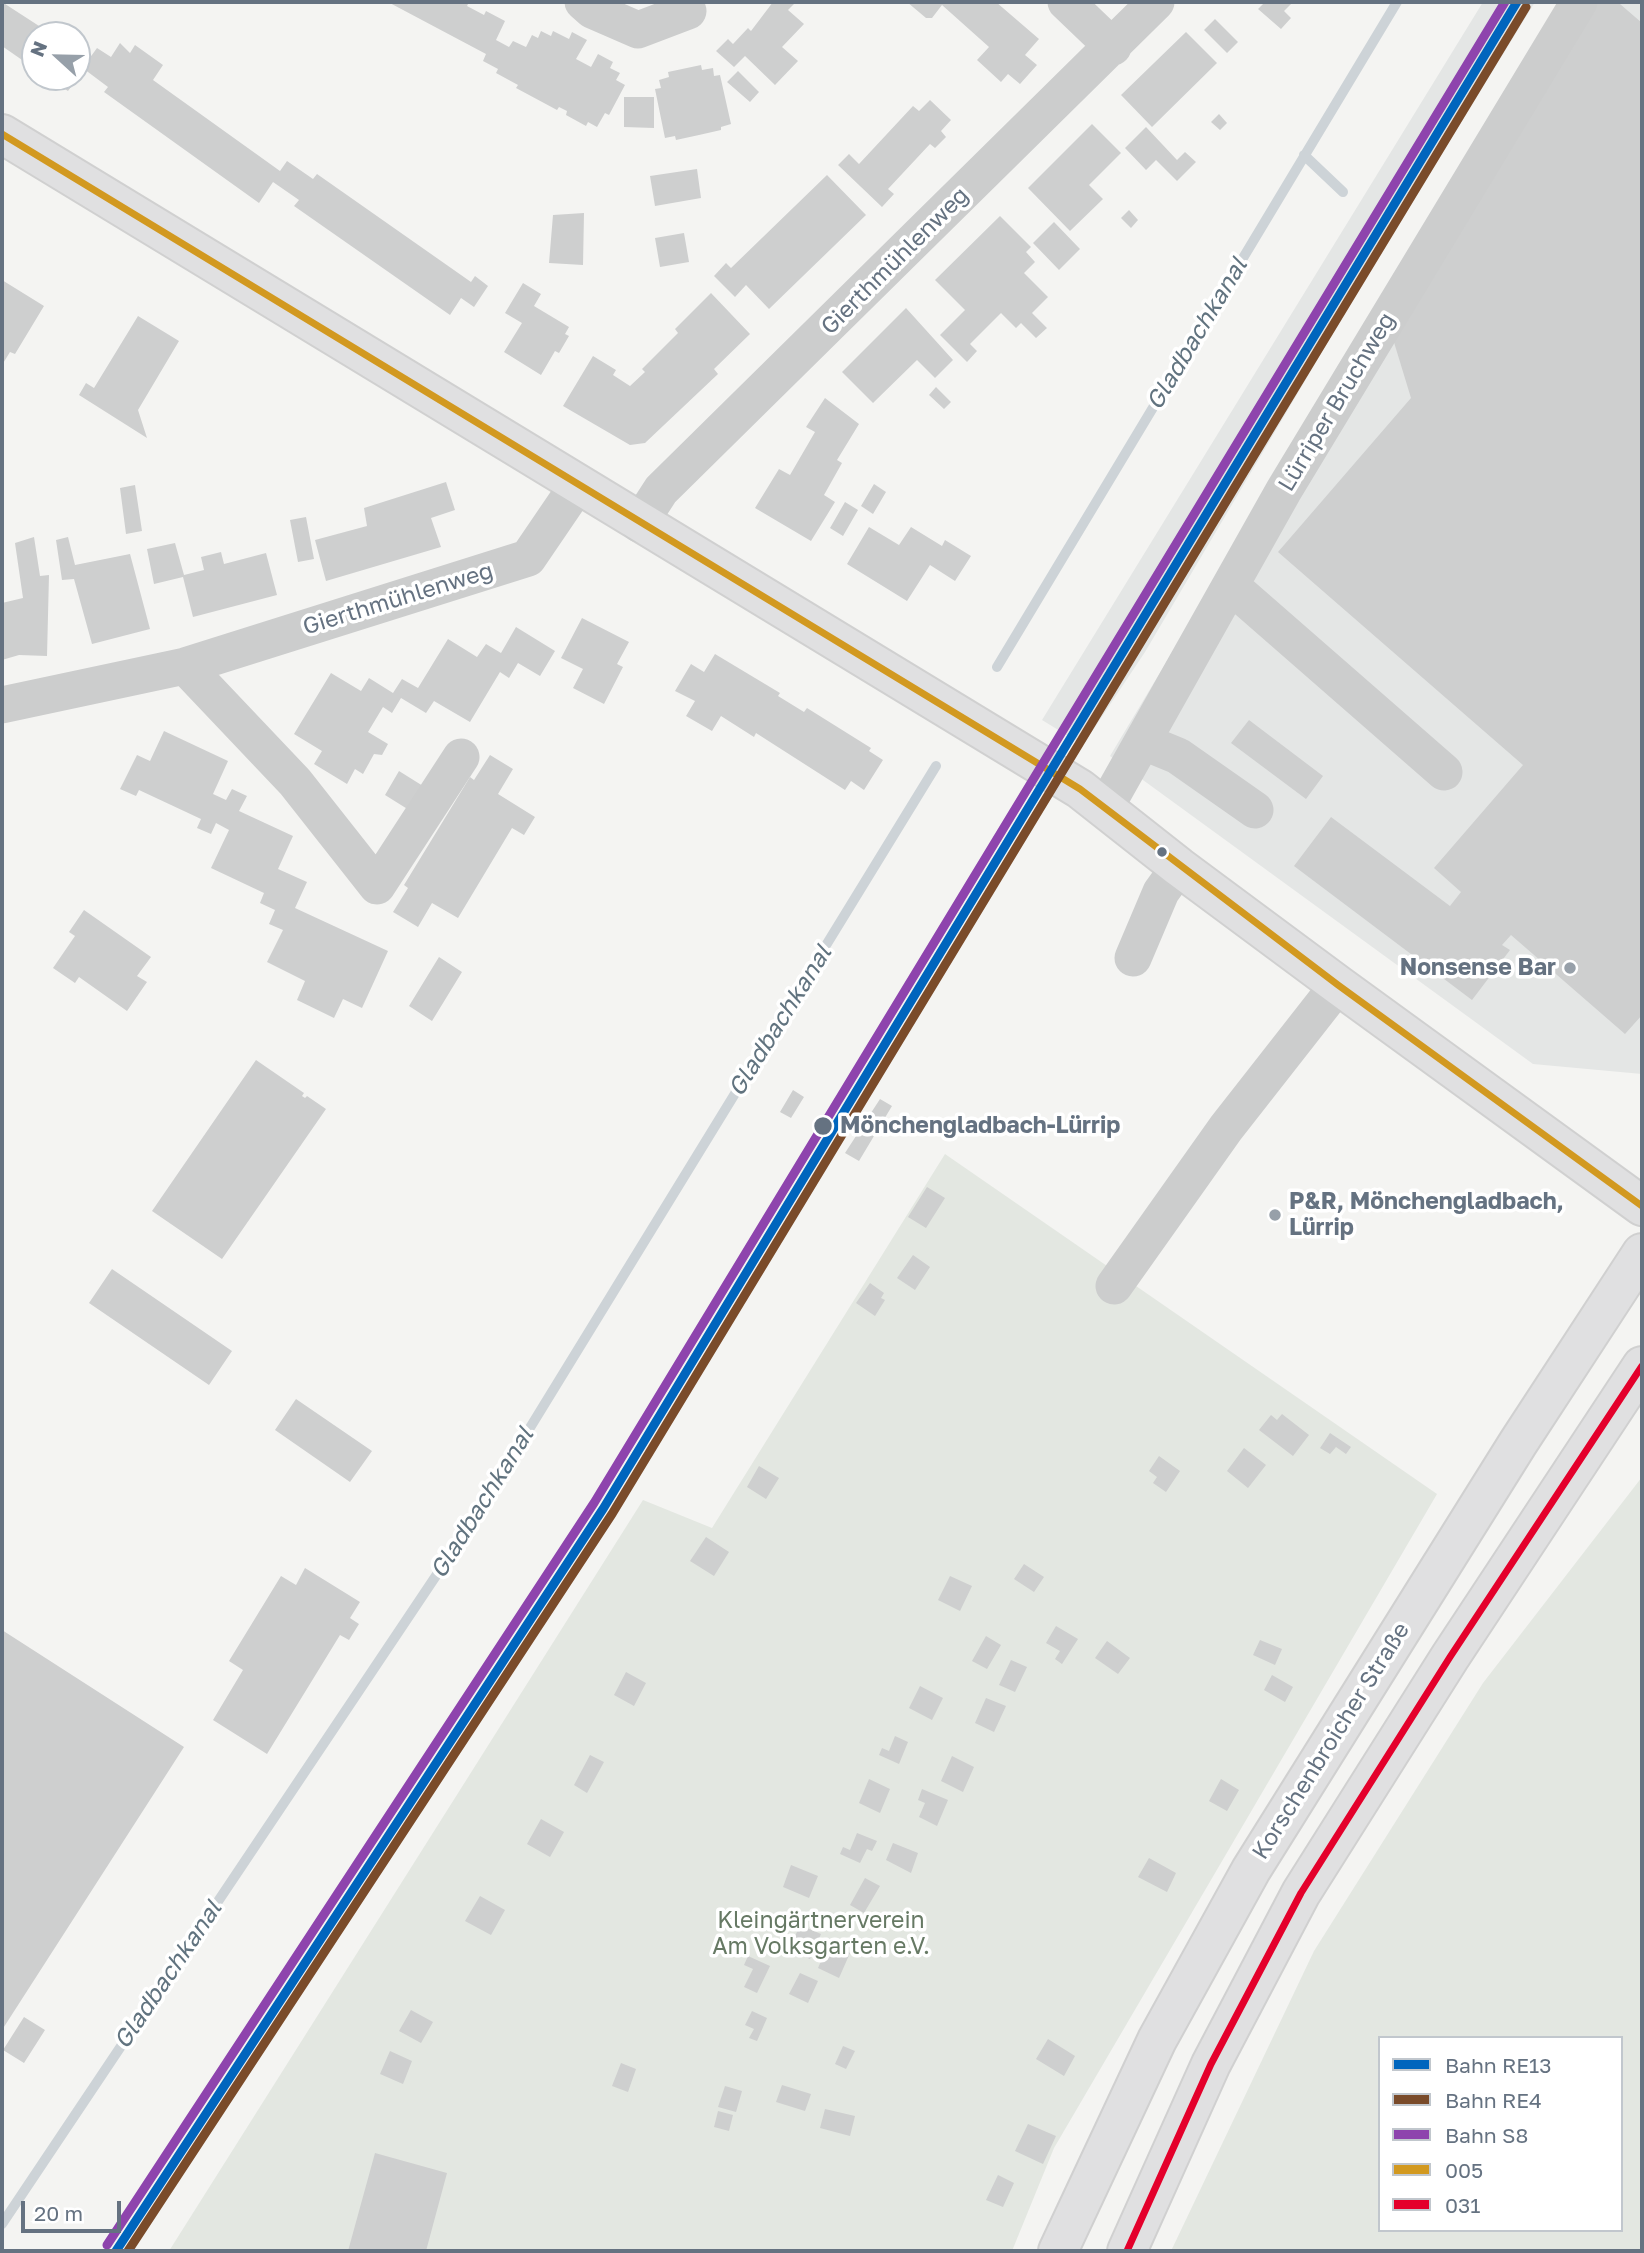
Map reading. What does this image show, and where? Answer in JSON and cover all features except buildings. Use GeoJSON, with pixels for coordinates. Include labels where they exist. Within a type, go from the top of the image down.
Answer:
{"type":"FeatureCollection","features":[{"type":"Feature","properties":{"kind":"main road"},"geometry":{"type":"LineString","coordinates":[[2,134],[639,524],[968,719],[1105,808],[1179,867],[1338,985],[1642,1206]]}},
{"type":"Feature","properties":{"kind":"main road","name":"Korschenbroicher Straße"},"geometry":{"type":"LineString","coordinates":[[1058,2251],[1157,2040],[1251,1870],[1518,1443],[1642,1253]]}},
{"type":"Feature","properties":{"kind":"main road"},"geometry":{"type":"LineString","coordinates":[[1127,2251],[1211,2064],[1301,1892],[1450,1657],[1642,1366]]}},
{"type":"Feature","properties":{"kind":"street"},"geometry":{"type":"LineString","coordinates":[[583,2],[592,10],[638,30],[688,11]]}},
{"type":"Feature","properties":{"kind":"street"},"geometry":{"type":"LineString","coordinates":[[1066,2],[1113,47]]}},
{"type":"Feature","properties":{"kind":"street","name":"Gierthmühlenweg"},"geometry":{"type":"LineString","coordinates":[[639,524],[661,490],[1156,2]]}},
{"type":"Feature","properties":{"kind":"street","name":"Lürriper Bruchweg"},"geometry":{"type":"LineString","coordinates":[[1105,808],[1284,490],[1579,2]]}},
{"type":"Feature","properties":{"kind":"street","name":"Gierthmühlenweg"},"geometry":{"type":"LineString","coordinates":[[2,705],[185,666],[528,558],[577,486]]}},
{"type":"Feature","properties":{"kind":"street"},"geometry":{"type":"LineString","coordinates":[[1231,586],[1444,772]]}},
{"type":"Feature","properties":{"kind":"street"},"geometry":{"type":"LineString","coordinates":[[185,666],[295,782],[377,886],[461,757]]}},
{"type":"Feature","properties":{"kind":"street"},"geometry":{"type":"LineString","coordinates":[[1144,742],[1178,756],[1255,810]]}},
{"type":"Feature","properties":{"kind":"street"},"geometry":{"type":"LineString","coordinates":[[1133,958],[1161,892],[1179,867]]}},
{"type":"Feature","properties":{"kind":"street"},"geometry":{"type":"LineString","coordinates":[[1114,1286],[1279,1059],[1338,985]]}},
{"type":"Feature","properties":{"kind":"shaded area"},"geometry":{"type":"Polygon","coordinates":[[[1483,2],[1535,2],[1365,279],[1145,652],[1083,745],[1042,720],[1483,2]]]}},
{"type":"Feature","properties":{"kind":"shaded area"},"geometry":{"type":"Polygon","coordinates":[[[1562,2],[1642,2],[1642,1074],[1533,1064],[1110,756],[1562,2]]]}},
{"type":"Feature","properties":{"kind":"green space","name":"Kleingärtnerverein Am Volksgarten e.V."},"geometry":{"type":"Polygon","coordinates":[[[945,1154],[1437,1494],[1054,2148],[1012,2251],[169,2251],[643,1500],[712,1528],[945,1154]]]}},
{"type":"Feature","properties":{"kind":"green space"},"geometry":{"type":"Polygon","coordinates":[[[1642,1477],[1642,2251],[1171,2251],[1314,1951],[1483,1683],[1642,1477]]]}},
{"type":"Feature","properties":{"kind":"waterway","name":"Gladbachkanal"},"geometry":{"type":"LineString","coordinates":[[997,667],[1397,2]]}},
{"type":"Feature","properties":{"kind":"waterway"},"geometry":{"type":"LineString","coordinates":[[1304,155],[1343,192]]}},
{"type":"Feature","properties":{"kind":"waterway","name":"Gladbachkanal"},"geometry":{"type":"LineString","coordinates":[[2,2224],[474,1519],[936,766]]}},
{"type":"Feature","properties":{"kind":"rail line","name":"S8"},"geometry":{"type":"LineString","coordinates":[[107,2245],[594,1503],[1505,2]]}},
{"type":"Feature","properties":{"kind":"rail line","name":"RE13"},"geometry":{"type":"LineString","coordinates":[[116,2251],[603,1509],[1517,2]]}},
{"type":"Feature","properties":{"kind":"rail line","name":"RE4"},"geometry":{"type":"LineString","coordinates":[[128,2251],[612,1514],[1526,7]]}},
{"type":"Feature","properties":{"kind":"transit line","name":"005"},"geometry":{"type":"LineString","coordinates":[[2,134],[1080,789],[1338,985],[1642,1206]]}},
{"type":"Feature","properties":{"kind":"transit line","name":"031"},"geometry":{"type":"LineString","coordinates":[[1127,2251],[1211,2064],[1301,1893],[1450,1657],[1642,1366]]}},
{"type":"Feature","properties":{"kind":"place","name":"Nonsense Bar"},"geometry":{"type":"Point","coordinates":[1570,968]}},
{"type":"Feature","properties":{"kind":"place","name":"Mönchengladbach-Lürrip"},"geometry":{"type":"Point","coordinates":[823,1126]}},
{"type":"Feature","properties":{"kind":"place","name":"P&R, Mönchengladbach, Lürrip"},"geometry":{"type":"Point","coordinates":[1275,1215]}}]}
